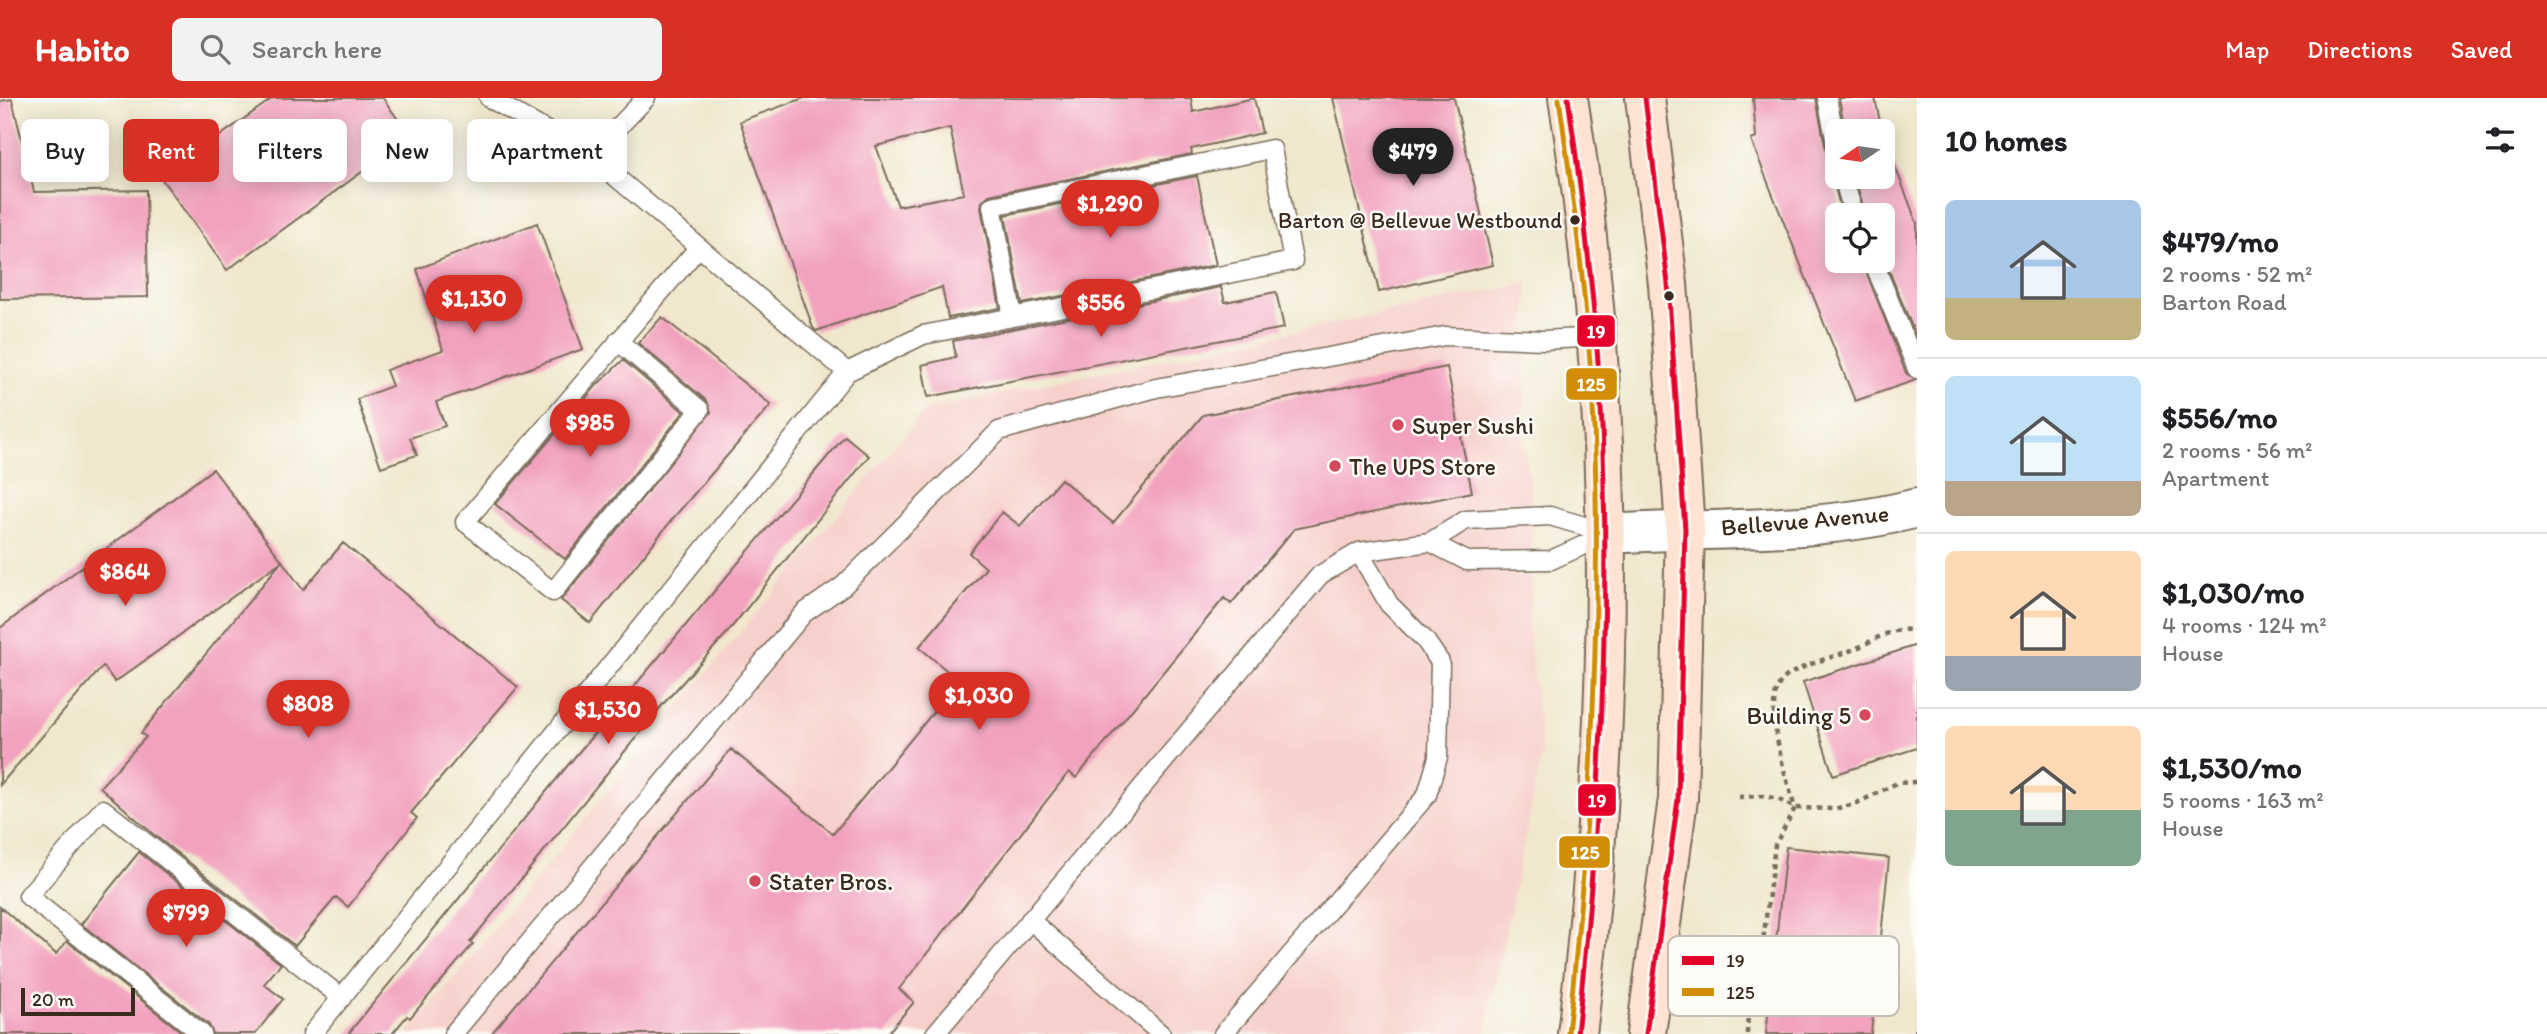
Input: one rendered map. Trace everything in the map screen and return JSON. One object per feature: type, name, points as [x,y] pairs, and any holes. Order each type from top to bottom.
[{"type":"main road","points":[[1568,98],[1599,337],[1608,534],[1603,778],[1594,894],[1577,1034]]},
{"type":"main road","points":[[1645,98],[1668,284],[1685,529],[1678,799],[1646,1034]]},
{"type":"street","name":"Bellevue Avenue","points":[[1608,534],[1827,523],[1889,515],[1917,508]]},
{"type":"lane","points":[[489,98],[526,119]]},
{"type":"lane","points":[[626,119],[646,98]]},
{"type":"lane","points":[[1827,98],[1831,119]]},
{"type":"lane","points":[[312,1034],[847,372],[923,335],[1013,317],[1293,261],[1272,149],[992,206],[1013,317]]},
{"type":"lane","points":[[622,182],[847,372]]},
{"type":"lane","points":[[618,341],[700,410],[553,592],[465,522],[618,341],[699,247]]},
{"type":"lane","points":[[1878,273],[1917,369]]},
{"type":"lane","points":[[453,1034],[804,613],[843,586],[999,431],[1156,388],[1445,336],[1544,340],[1599,337]]},
{"type":"lane","points":[[935,1034],[1320,575],[1359,552],[1430,541],[1466,520],[1550,516],[1608,534]]},
{"type":"lane","points":[[1430,541],[1467,561],[1551,560],[1608,534]]},
{"type":"lane","points":[[1223,1034],[1427,795],[1438,757],[1440,662],[1425,640],[1389,604],[1359,552]]},
{"type":"lane","points":[[202,1034],[28,896],[103,809],[342,998]]},
{"type":"lane","points":[[1030,920],[1161,1034]]},
{"type":"path","points":[[1763,936],[1775,845],[1795,808],[1778,752],[1774,698],[1780,683],[1791,673],[1897,629],[1917,631]]},
{"type":"path","points":[[1740,797],[1778,799],[1795,808],[1834,809],[1855,804],[1897,783],[1917,782]]},
{"type":"path","points":[[1747,1034],[1748,1016]]},
{"type":"path","points":[[1916,1034],[1917,1026]]},
{"type":"shaded area","points":[[1528,283],[1523,443],[1531,489],[1532,587],[1528,623],[1542,753],[1485,1034],[407,1034],[926,409]]},
{"type":"building","points":[[273,98],[383,98],[398,119],[361,119],[361,173],[227,270],[164,182],[219,182],[219,137],[233,127],[233,182],[347,182],[347,119],[244,119]]},
{"type":"building","points":[[804,98],[1191,98],[1193,112],[1254,98],[1262,133],[1191,149],[1192,154],[989,195],[982,202],[981,208],[1000,308],[948,318],[942,287],[816,331],[740,121]],"holes":[[[950,128],[964,194],[898,206],[876,146]]]},
{"type":"building","points":[[1333,98],[1454,98],[1493,265],[1379,292]]},
{"type":"building","points":[[1753,98],[1816,98],[1825,145],[1825,189],[1836,189],[1839,203],[1825,203],[1825,273],[1867,273],[1906,373],[1916,380],[1855,401],[1751,140],[1756,138]]},
{"type":"building","points":[[1839,98],[1875,98],[1879,119],[1843,119]]},
{"type":"building","points":[[12,99],[21,137],[21,182],[32,182],[34,192],[146,190],[148,297],[0,299],[0,101]]},
{"type":"building","points":[[1895,166],[1917,223],[1917,339],[1890,273],[1895,273],[1895,203],[1862,203],[1858,189],[1895,189]]},
{"type":"building","points":[[1197,176],[1216,265],[1022,304],[1005,215]]},
{"type":"building","points":[[537,223],[583,349],[436,402],[445,426],[410,438],[417,455],[381,467],[357,399],[392,386],[386,370],[443,350],[417,269]]},
{"type":"building","points":[[1221,287],[1225,302],[1276,292],[1284,328],[928,397],[922,365],[956,357],[953,341]]},
{"type":"building","points":[[662,317],[771,405],[675,516],[590,623],[561,600],[711,412],[707,401],[638,343]]},
{"type":"building","points":[[623,360],[684,412],[565,559],[495,504],[597,385]]},
{"type":"building","points":[[1447,367],[1472,492],[1294,529],[1231,604],[1224,598],[1076,778],[1069,772],[899,989],[914,1002],[887,1034],[491,1034],[731,749],[833,834],[959,681],[919,647],[986,568],[969,553],[1002,512],[1020,526],[1061,479],[1113,523],[1203,415]]},
{"type":"building","points":[[845,436],[869,456],[727,633],[664,703],[470,942],[473,944],[410,1018],[407,1016],[392,1034],[348,1034],[573,759]]},
{"type":"building","points":[[213,469],[282,561],[115,682],[103,666],[0,785],[0,628]]},
{"type":"building","points":[[343,543],[518,687],[411,813],[417,818],[348,907],[336,897],[295,946],[153,834],[100,787],[146,737],[141,733],[282,561],[303,590]]},
{"type":"building","name":"Building 5","points":[[1917,645],[1917,748],[1833,775],[1803,682]]},
{"type":"building","points":[[1786,847],[1889,858],[1881,936],[1776,936]]},
{"type":"building","points":[[139,852],[281,964],[264,984],[283,999],[255,1034],[213,1034],[209,1025],[81,924]]},
{"type":"building","points":[[0,907],[56,954],[67,941],[184,1034],[0,1034]]},
{"type":"building","points":[[1768,1016],[1873,1016],[1871,1034],[1766,1034]]},
{"type":"transit line","name":"19","points":[[1568,98],[1595,319],[1605,525],[1603,671],[1596,816],[1577,1034]]},
{"type":"transit line","name":"19","points":[[1645,98],[1668,284],[1685,529],[1678,799],[1646,1034]]},
{"type":"transit line","name":"125","points":[[1559,99],[1586,319],[1593,408],[1596,525],[1592,743],[1568,1033]]},
{"type":"place","name":"Barton @ Bellevue Westbound","points":[[1575,220]]},
{"type":"place","name":"Super Sushi","points":[[1398,425]]},
{"type":"place","name":"The UPS Store","points":[[1335,466]]},
{"type":"place","name":"Building 5","points":[[1865,715]]},
{"type":"place","name":"Stater Bros.","points":[[755,881]]}]
